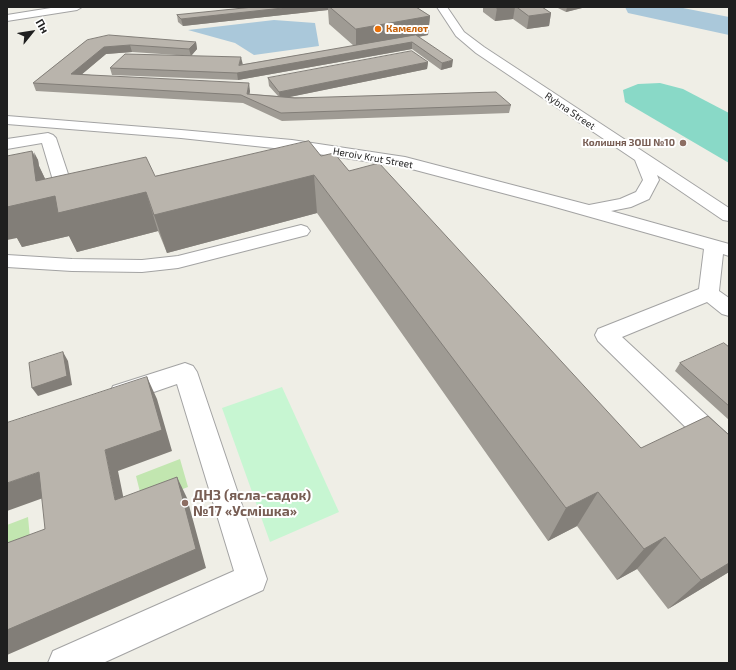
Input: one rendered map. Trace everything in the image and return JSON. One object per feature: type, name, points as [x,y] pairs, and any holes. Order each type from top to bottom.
[{"type":"street","points":[[7,18],[77,7]]},
{"type":"street","name":"Rybna Street","points":[[442,7],[454,27],[469,42],[729,216]]},
{"type":"street","name":"Heroiv Krut Street","points":[[7,120],[181,134],[292,145],[405,162],[589,210],[722,247]]},
{"type":"street","points":[[7,144],[48,138],[69,205],[83,202]]},
{"type":"street","points":[[353,154],[375,178]]},
{"type":"street","points":[[589,210],[625,202],[643,195],[651,180],[642,159]]},
{"type":"street","points":[[7,261],[72,265],[142,266],[178,262],[301,232]]},
{"type":"street","points":[[709,293],[722,247]]},
{"type":"street","points":[[709,293],[729,309]]},
{"type":"street","points":[[709,293],[606,335],[729,453]]},
{"type":"street","points":[[65,663],[252,579],[185,372],[96,401]]},
{"type":"green space","points":[[282,387],[339,512],[270,542],[222,408]]},
{"type":"green space","points":[[180,459],[188,487],[143,504],[136,476]]},
{"type":"green space","points":[[28,517],[31,549],[7,558],[7,525]]},
{"type":"shaded area","points":[[274,20],[315,23],[319,46],[254,55],[235,43],[188,30]]},
{"type":"shaded area","points":[[660,83],[683,89],[729,113],[729,163],[625,102],[623,90],[638,84]]},
{"type":"building","points":[[254,7],[292,7],[181,19],[177,15]]},
{"type":"building","points":[[330,7],[416,7],[430,16],[356,29]]},
{"type":"building","points":[[517,7],[542,7],[551,13],[529,16]]},
{"type":"building","points":[[109,35],[196,42],[189,49],[130,45],[104,47],[71,74],[249,83],[247,94],[295,98],[496,92],[511,105],[281,113],[241,95],[33,83],[87,40]]},
{"type":"building","points":[[416,35],[453,60],[442,63],[412,42],[237,73],[110,68],[125,54],[241,57],[239,65]]},
{"type":"building","points":[[412,51],[428,62],[279,92],[268,78]]},
{"type":"building","points":[[309,141],[321,156],[334,153],[349,171],[379,163],[641,448],[708,416],[729,435],[729,563],[701,580],[665,537],[644,549],[598,492],[566,508],[314,175],[154,215],[146,192],[58,213],[55,196],[7,207],[7,156],[32,151],[36,181],[146,157],[155,176]]},
{"type":"building","points":[[724,343],[729,347],[729,406],[680,363]]},
{"type":"building","points":[[63,352],[67,376],[32,388],[29,363]]},
{"type":"building","points":[[147,377],[162,430],[105,450],[115,500],[177,477],[196,549],[7,630],[7,543],[45,529],[39,472],[7,483],[7,423]]},
{"type":"waterway","points":[[638,7],[729,26]]},
{"type":"place","name":"Камєлот","points":[[378,29]]},
{"type":"place","name":"Колишня ЗОШ №10","points":[[683,143]]},
{"type":"place","name":"ДНЗ (ясла-садок) №17 «Усмішка»","points":[[185,503]]}]
